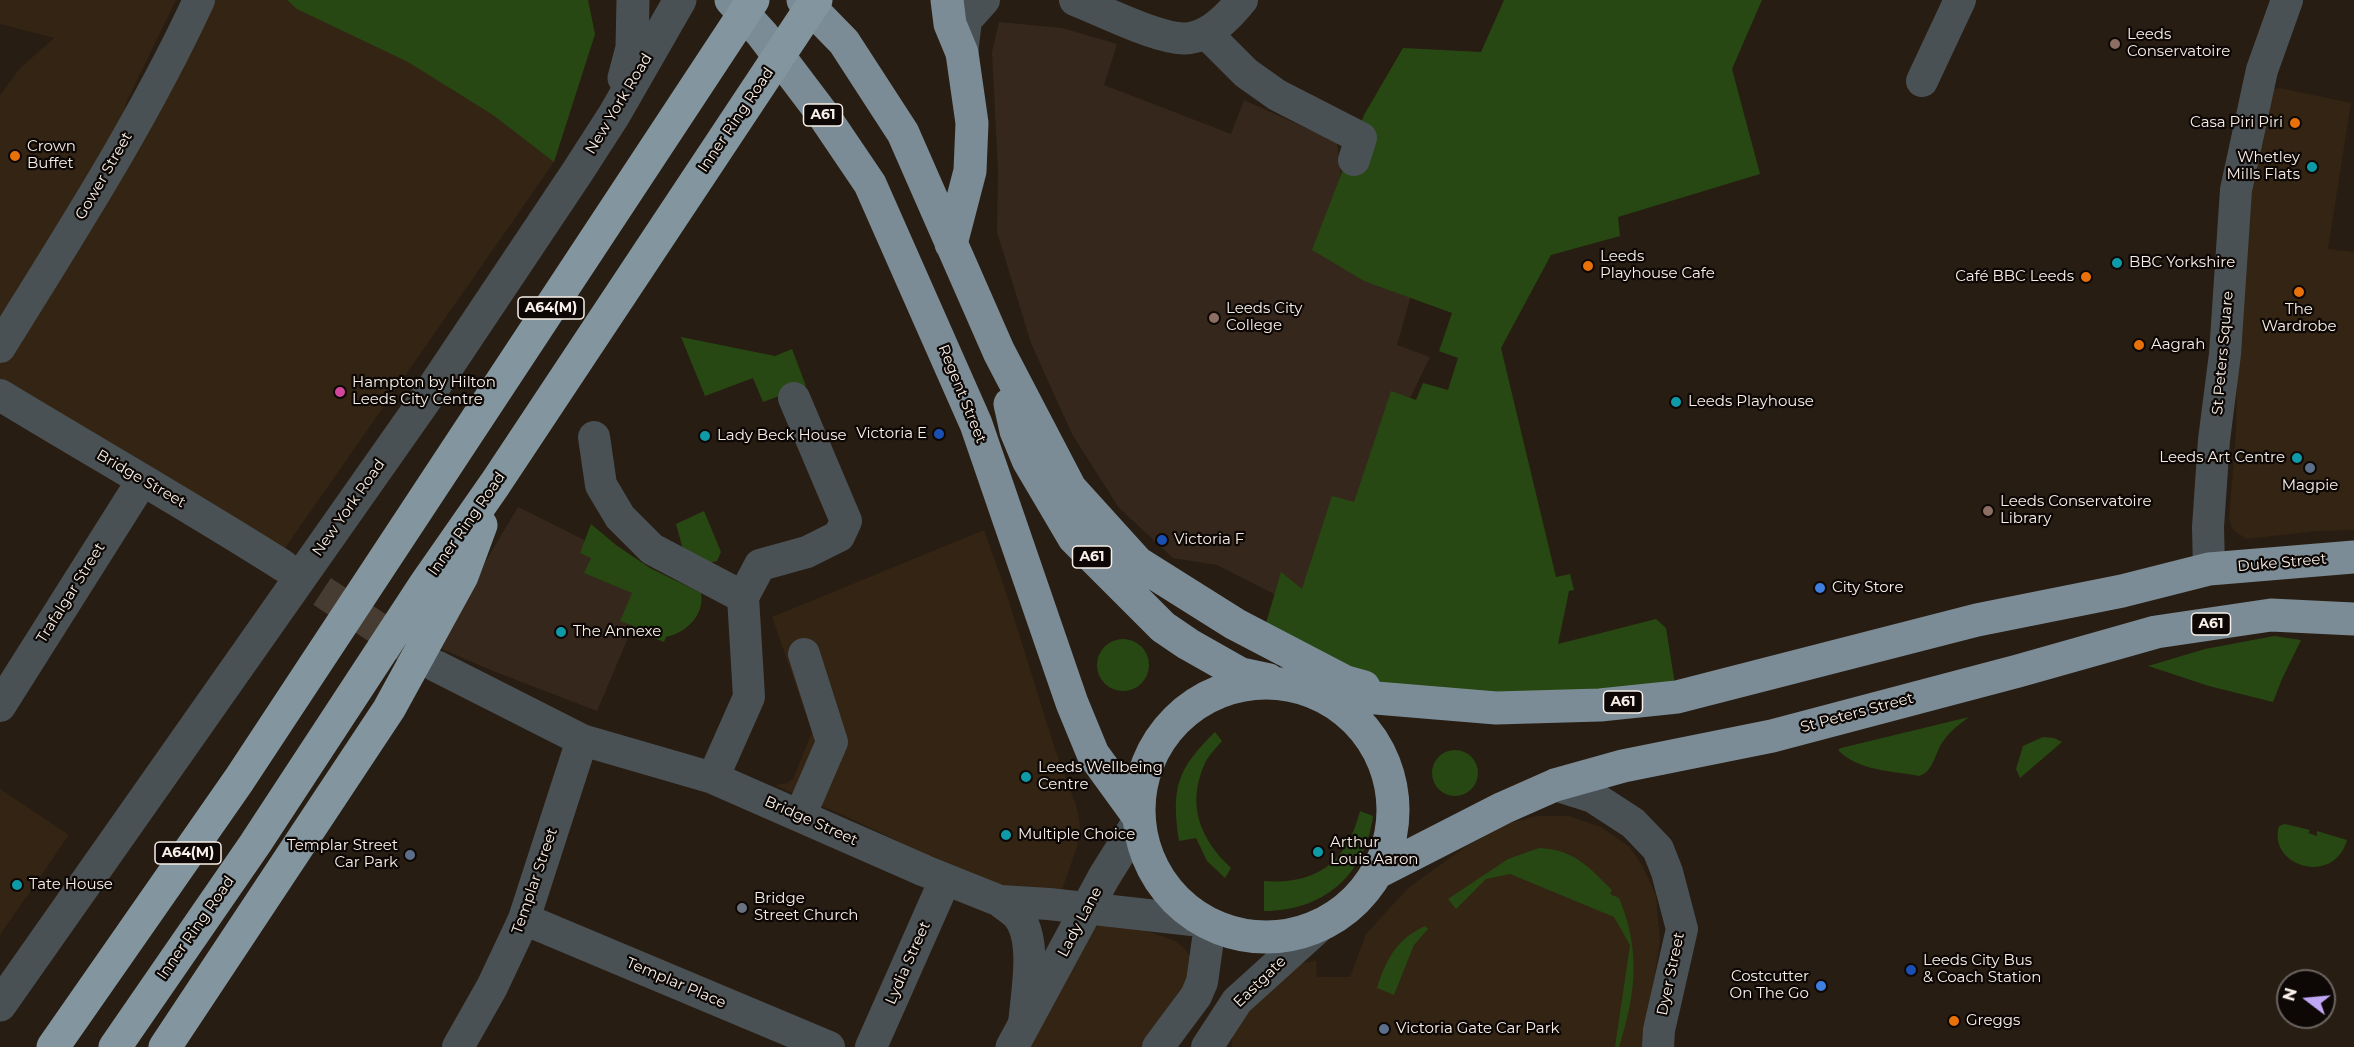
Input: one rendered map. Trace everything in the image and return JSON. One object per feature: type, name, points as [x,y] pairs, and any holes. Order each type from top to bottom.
[{"type":"highway","name":"Regent Street","points":[[731,0],[762,34],[824,116],[870,184],[976,424],[1072,703],[1089,744],[1138,819]]},
{"type":"highway","name":"A64(M)","points":[[53,1047],[239,780],[753,0]]},
{"type":"highway","name":"A61","points":[[803,0],[844,42],[903,133],[999,352],[1070,488],[1138,563],[1235,624],[1346,682],[1409,700]]},
{"type":"highway","name":"Inner Ring Road","points":[[115,1047],[255,843],[359,685],[436,594],[495,484],[816,0]]},
{"type":"highway","points":[[947,0],[950,24],[962,53],[972,123],[970,171],[951,244]]},
{"type":"highway","name":"A61","points":[[999,352],[1016,431],[1028,460],[1074,538],[1163,627],[1241,674],[1279,683]]},
{"type":"highway","name":"Duke Street","points":[[2210,569],[2354,557]]},
{"type":"highway","name":"A61","points":[[1316,693],[1409,700],[1450,706],[1496,708],[1600,705],[1677,697],[1977,620],[2122,591],[2210,569]]},
{"type":"highway","name":"A64(M)","points":[[165,1047],[389,709],[436,594]]},
{"type":"highway","name":"St Peters Street","points":[[1376,873],[1503,808],[1555,785],[1676,754],[1772,736],[2156,632],[2271,615],[2350,623]]},
{"type":"highway","name":"Eastgate","points":[[1279,683],[1316,693],[1345,710],[1369,735],[1385,766],[1393,800],[1390,838],[1376,873],[1356,900],[1340,914],[1321,925],[1284,936],[1247,936],[1206,923],[1173,898],[1152,867],[1142,843],[1138,819],[1145,768],[1160,739],[1181,714],[1208,696],[1242,685],[1279,683]]},
{"type":"street","name":"Gower Street","points":[[0,347],[83,213],[152,95],[171,61],[199,0]]},
{"type":"street","points":[[614,115],[632,48],[633,0]]},
{"type":"street","name":"New York Road","points":[[0,1005],[423,403],[614,115],[680,0]]},
{"type":"street","points":[[962,53],[966,20],[984,0]]},
{"type":"street","points":[[1075,0],[1170,38],[1189,39],[1206,33],[1231,14],[1242,0]]},
{"type":"street","points":[[1922,81],[1960,0]]},
{"type":"street","name":"St Peters Square","points":[[2210,569],[2208,527],[2214,440],[2225,354],[2236,190],[2262,70],[2287,0]]},
{"type":"street","points":[[1206,33],[1246,73],[1277,95],[1361,138],[1354,160]]},
{"type":"street","name":"Bridge Street","points":[[0,395],[142,481],[214,521],[282,565]]},
{"type":"street","points":[[713,778],[749,697],[743,597],[760,565],[807,552],[839,536],[846,521],[794,398]]},
{"type":"street","points":[[594,437],[601,485],[620,517],[652,549],[743,597]]},
{"type":"street","name":"Trafalgar Street","points":[[0,706],[142,481]]},
{"type":"street","points":[[800,816],[832,742],[804,654]]},
{"type":"street","name":"Bridge Street","points":[[436,666],[582,741],[713,778],[945,880],[1000,901],[1049,903],[1206,923]]},
{"type":"street","name":"Templar Street","points":[[458,1047],[492,987],[524,919],[582,741]]},
{"type":"street","name":"Dyer Street","points":[[1555,785],[1593,797],[1633,823],[1658,849],[1667,872],[1682,929],[1659,1030],[1658,1047]]},
{"type":"street","name":"Lady Lane","points":[[1018,1036],[1138,819]]},
{"type":"street","name":"Lydia Street","points":[[871,1047],[945,880]]},
{"type":"street","name":"Lady Lane","points":[[1000,901],[1018,916],[1027,935],[1030,951],[1018,1036]]},
{"type":"street","name":"Templar Place","points":[[524,919],[829,1047]]},
{"type":"street","points":[[1158,1047],[1196,996],[1202,982],[1206,923]]},
{"type":"street","name":"Eastgate","points":[[1207,1047],[1238,1001],[1321,925]]},
{"type":"shaded area","points":[[0,0],[176,0],[127,101],[123,115],[0,320],[0,95],[20,68],[54,38],[0,24]]},
{"type":"shaded area","points":[[199,0],[588,0],[595,34],[554,162],[283,551],[0,384],[0,364],[91,218]]},
{"type":"shaded area","name":"Leeds City College","points":[[999,22],[1062,28],[1117,44],[1104,85],[1231,134],[1244,100],[1337,142],[1341,173],[1320,248],[1412,292],[1397,345],[1430,357],[1307,611],[1217,565],[1173,558],[1119,508],[1072,434],[1031,343],[997,232],[998,171],[992,52]]},
{"type":"shaded area","points":[[2280,88],[2351,103],[2328,249],[2354,252],[2354,530],[2317,531],[2246,539],[2233,530],[2229,519],[2236,432],[2238,328],[2246,206],[2269,90]]},
{"type":"shaded area","points":[[518,507],[596,546],[585,573],[645,598],[597,711],[435,646]]},
{"type":"shaded area","points":[[984,530],[1055,749],[1077,808],[1080,825],[1077,847],[1062,890],[1034,892],[979,881],[856,821],[775,785],[787,783],[793,779],[812,732],[772,617]]},
{"type":"shaded area","name":"Tate House","points":[[0,789],[69,835],[0,935]]},
{"type":"shaded area","points":[[1536,816],[1569,816],[1601,827],[1630,847],[1643,867],[1656,895],[1660,941],[1644,1047],[1232,1047],[1232,1030],[1250,1003],[1296,965],[1316,960],[1317,977],[1350,977],[1366,934],[1408,888],[1468,845],[1509,823]]},
{"type":"shaded area","points":[[1099,925],[1132,926],[1176,941],[1191,958],[1192,978],[1143,1047],[1029,1047],[1093,929]]},
{"type":"green space","points":[[287,0],[588,0],[595,34],[554,162],[493,115],[408,62],[297,9]]},
{"type":"green space","points":[[1504,0],[1762,0],[1732,69],[1760,174],[1618,217],[1620,236],[1551,255],[1501,348],[1556,577],[1570,574],[1574,590],[1569,591],[1558,644],[1656,619],[1666,628],[1677,697],[1409,700],[1262,637],[1281,572],[1302,589],[1332,496],[1354,502],[1391,391],[1416,400],[1423,383],[1448,390],[1458,358],[1439,351],[1452,313],[1364,281],[1312,250],[1364,115],[1403,48],[1481,52]]},
{"type":"green space","points":[[681,337],[775,356],[792,349],[806,386],[763,402],[753,378],[705,396]]},
{"type":"green space","points":[[704,511],[721,552],[717,561],[708,563],[684,553],[676,524]]},
{"type":"green space","points":[[591,524],[616,545],[650,568],[701,593],[700,609],[687,627],[666,637],[664,642],[620,621],[632,593],[584,573],[591,558],[580,553]]},
{"type":"green space","points":[[2274,636],[2301,640],[2273,702],[2209,686],[2148,666],[2205,649]]},
{"type":"green space","points":[[1118,639],[1128,639],[1142,646],[1149,665],[1142,684],[1128,691],[1118,691],[1108,687],[1101,680],[1097,670],[1097,660],[1101,650],[1108,643]]},
{"type":"green space","points":[[1969,717],[1947,736],[1931,766],[1919,776],[1866,766],[1846,757],[1838,750],[1841,748]]},
{"type":"green space","points":[[1215,732],[1222,741],[1205,763],[1199,778],[1197,807],[1204,833],[1220,857],[1231,868],[1225,878],[1207,861],[1196,838],[1179,841],[1177,823],[1176,807],[1180,780],[1192,757]]},
{"type":"green space","points":[[2043,737],[2054,738],[2062,742],[2020,778],[2016,769],[2023,746]]},
{"type":"green space","points":[[1455,750],[1471,757],[1478,773],[1471,789],[1455,796],[1439,789],[1432,773],[1439,757]]},
{"type":"green space","points":[[1360,811],[1373,816],[1368,837],[1361,856],[1338,886],[1305,904],[1264,911],[1264,881],[1300,879],[1327,867],[1347,844]]},
{"type":"green space","points":[[2285,824],[2310,830],[2308,833],[2317,836],[2317,831],[2347,840],[2340,855],[2329,863],[2317,867],[2304,866],[2283,852],[2278,840],[2279,826]]},
{"type":"green space","points":[[1539,848],[1562,852],[1580,861],[1612,890],[1610,894],[1619,898],[1631,936],[1634,972],[1629,1008],[1619,1047],[1615,1047],[1630,945],[1614,917],[1510,874],[1486,879],[1456,909],[1448,899],[1508,859]]},
{"type":"green space","points":[[1425,926],[1428,929],[1414,945],[1394,995],[1377,988],[1384,968],[1394,951],[1407,937]]},
{"type":"tunnel","points":[[282,565],[414,652]]},
{"type":"place","name":"Leeds Conservatoire","points":[[2115,44]]},
{"type":"place","name":"Casa Piri Piri","points":[[2295,123]]},
{"type":"place","name":"Crown Buffet","points":[[15,156]]},
{"type":"place","name":"Whetley Mills Flats","points":[[2312,167]]},
{"type":"place","name":"BBC Yorkshire","points":[[2117,263]]},
{"type":"place","name":"Leeds Playhouse Cafe","points":[[1588,266]]},
{"type":"place","name":"Café BBC Leeds","points":[[2086,277]]},
{"type":"place","name":"The Wardrobe","points":[[2299,292]]},
{"type":"place","name":"Leeds City College","points":[[1214,318]]},
{"type":"place","name":"Aagrah","points":[[2139,345]]},
{"type":"place","name":"Hampton by Hilton Leeds City Centre","points":[[340,392]]},
{"type":"place","name":"Leeds Playhouse","points":[[1676,402]]},
{"type":"place","name":"Victoria E","points":[[939,434]]},
{"type":"place","name":"Lady Beck House","points":[[705,436]]},
{"type":"place","name":"Leeds Art Centre","points":[[2297,458]]},
{"type":"place","name":"Magpie","points":[[2310,468]]},
{"type":"place","name":"Leeds Conservatoire Library","points":[[1988,511]]},
{"type":"place","name":"Victoria F","points":[[1162,540]]},
{"type":"place","name":"City Store","points":[[1820,588]]},
{"type":"place","name":"The Annexe","points":[[561,632]]},
{"type":"place","name":"Leeds Wellbeing Centre","points":[[1026,777]]},
{"type":"place","name":"Multiple Choice","points":[[1006,835]]},
{"type":"place","name":"Arthur Louis Aaron","points":[[1318,852]]},
{"type":"place","name":"Templar Street Car Park","points":[[410,855]]},
{"type":"place","name":"Tate House","points":[[17,885]]},
{"type":"place","name":"Bridge Street Church","points":[[742,908]]},
{"type":"place","name":"Leeds City Bus & Coach Station","points":[[1911,970]]},
{"type":"place","name":"Costcutter On The Go","points":[[1821,986]]},
{"type":"place","name":"Greggs","points":[[1954,1021]]},
{"type":"place","name":"Victoria Gate Car Park","points":[[1384,1029]]}]
